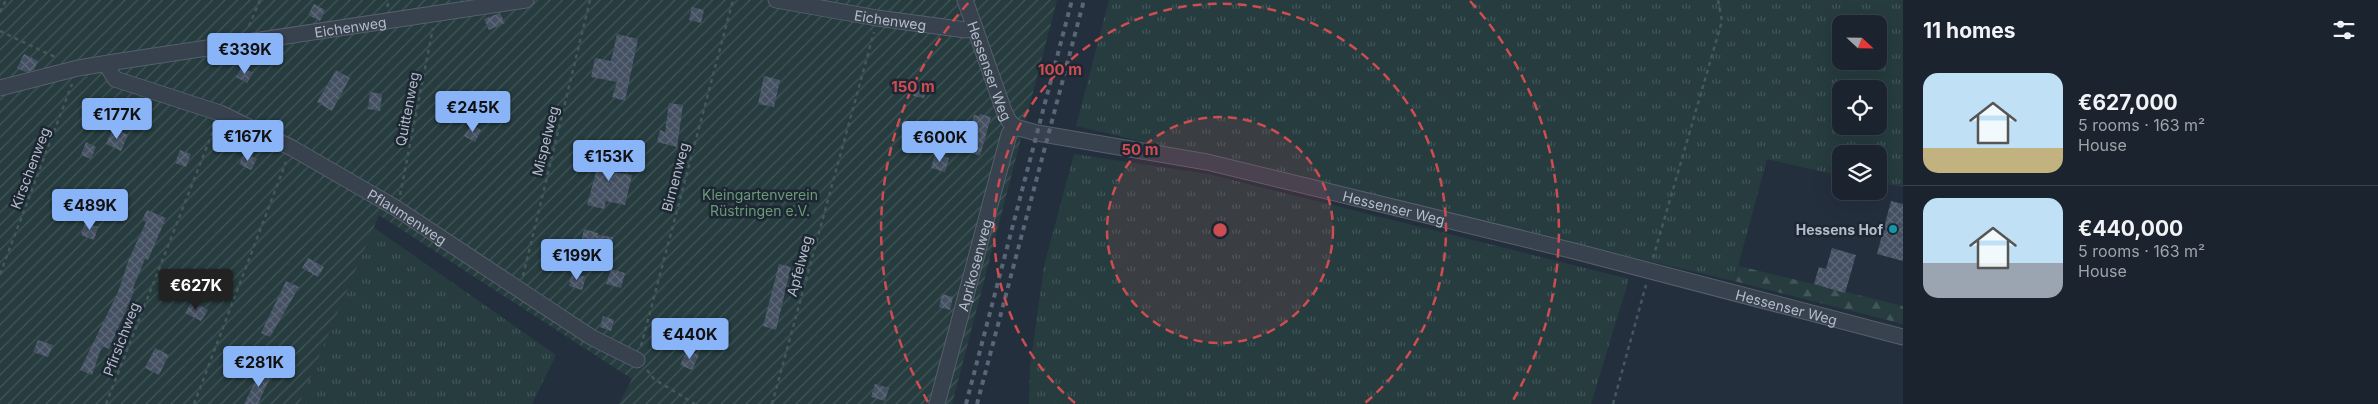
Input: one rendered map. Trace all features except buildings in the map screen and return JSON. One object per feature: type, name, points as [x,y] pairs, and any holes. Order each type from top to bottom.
[{"type":"street","name":"Eichenweg","points":[[0,88],[78,68],[526,0]]},
{"type":"street","name":"Eichenweg","points":[[776,0],[877,18],[966,30],[975,28]]},
{"type":"street","name":"Hessenser Weg","points":[[965,0],[1004,111],[1009,121],[1015,127],[1048,136],[1207,162],[1650,271],[1903,336]]},
{"type":"street","name":"Pflaumenweg","points":[[106,64],[114,78],[220,113],[292,148],[396,208],[591,336],[637,360]]},
{"type":"street","name":"Aprikosenweg","points":[[937,404],[1009,134],[1015,127]]},
{"type":"path","points":[[0,12],[6,0]]},
{"type":"path","points":[[244,42],[246,32],[260,0]]},
{"type":"path","name":"Mispelweg","points":[[516,285],[523,275],[590,0]]},
{"type":"path","name":"Birnenweg","points":[[637,360],[733,0]]},
{"type":"path","points":[[1613,404],[1722,21],[1718,0]]},
{"type":"path","name":"Quittenweg","points":[[396,208],[399,202],[436,13]]},
{"type":"path","name":"Apfelweg","points":[[772,404],[877,18]]},
{"type":"path","points":[[0,31],[78,68]]},
{"type":"path","name":"Kirschenweg","points":[[0,274],[78,68]]},
{"type":"path","name":"Pfirsichweg","points":[[106,404],[220,113]]},
{"type":"path","points":[[194,404],[292,148]]},
{"type":"path","points":[[637,360],[654,379],[695,404]]},
{"type":"green space","name":"Kleingartenverein Rüstringen e.V.","points":[[0,0],[1057,0],[952,404],[619,404],[632,379],[379,215],[299,404],[0,404]]},
{"type":"green space","points":[[1109,0],[1903,0],[1903,187],[1887,184],[1887,145],[1832,145],[1832,174],[1767,159],[1734,281],[1076,126]]},
{"type":"green space","points":[[1074,154],[1208,174],[1629,279],[1591,404],[1029,404],[1030,367],[1044,266]]},
{"type":"green space","points":[[373,227],[556,355],[532,404],[299,404]]},
{"type":"green space","points":[[1739,266],[1903,306],[1903,324],[1734,281]]},
{"type":"railway","points":[[966,404],[1072,0]]},
{"type":"railway","points":[[977,404],[1084,0]]},
{"type":"place","name":"Hessens Hof","points":[[1893,229]]}]
